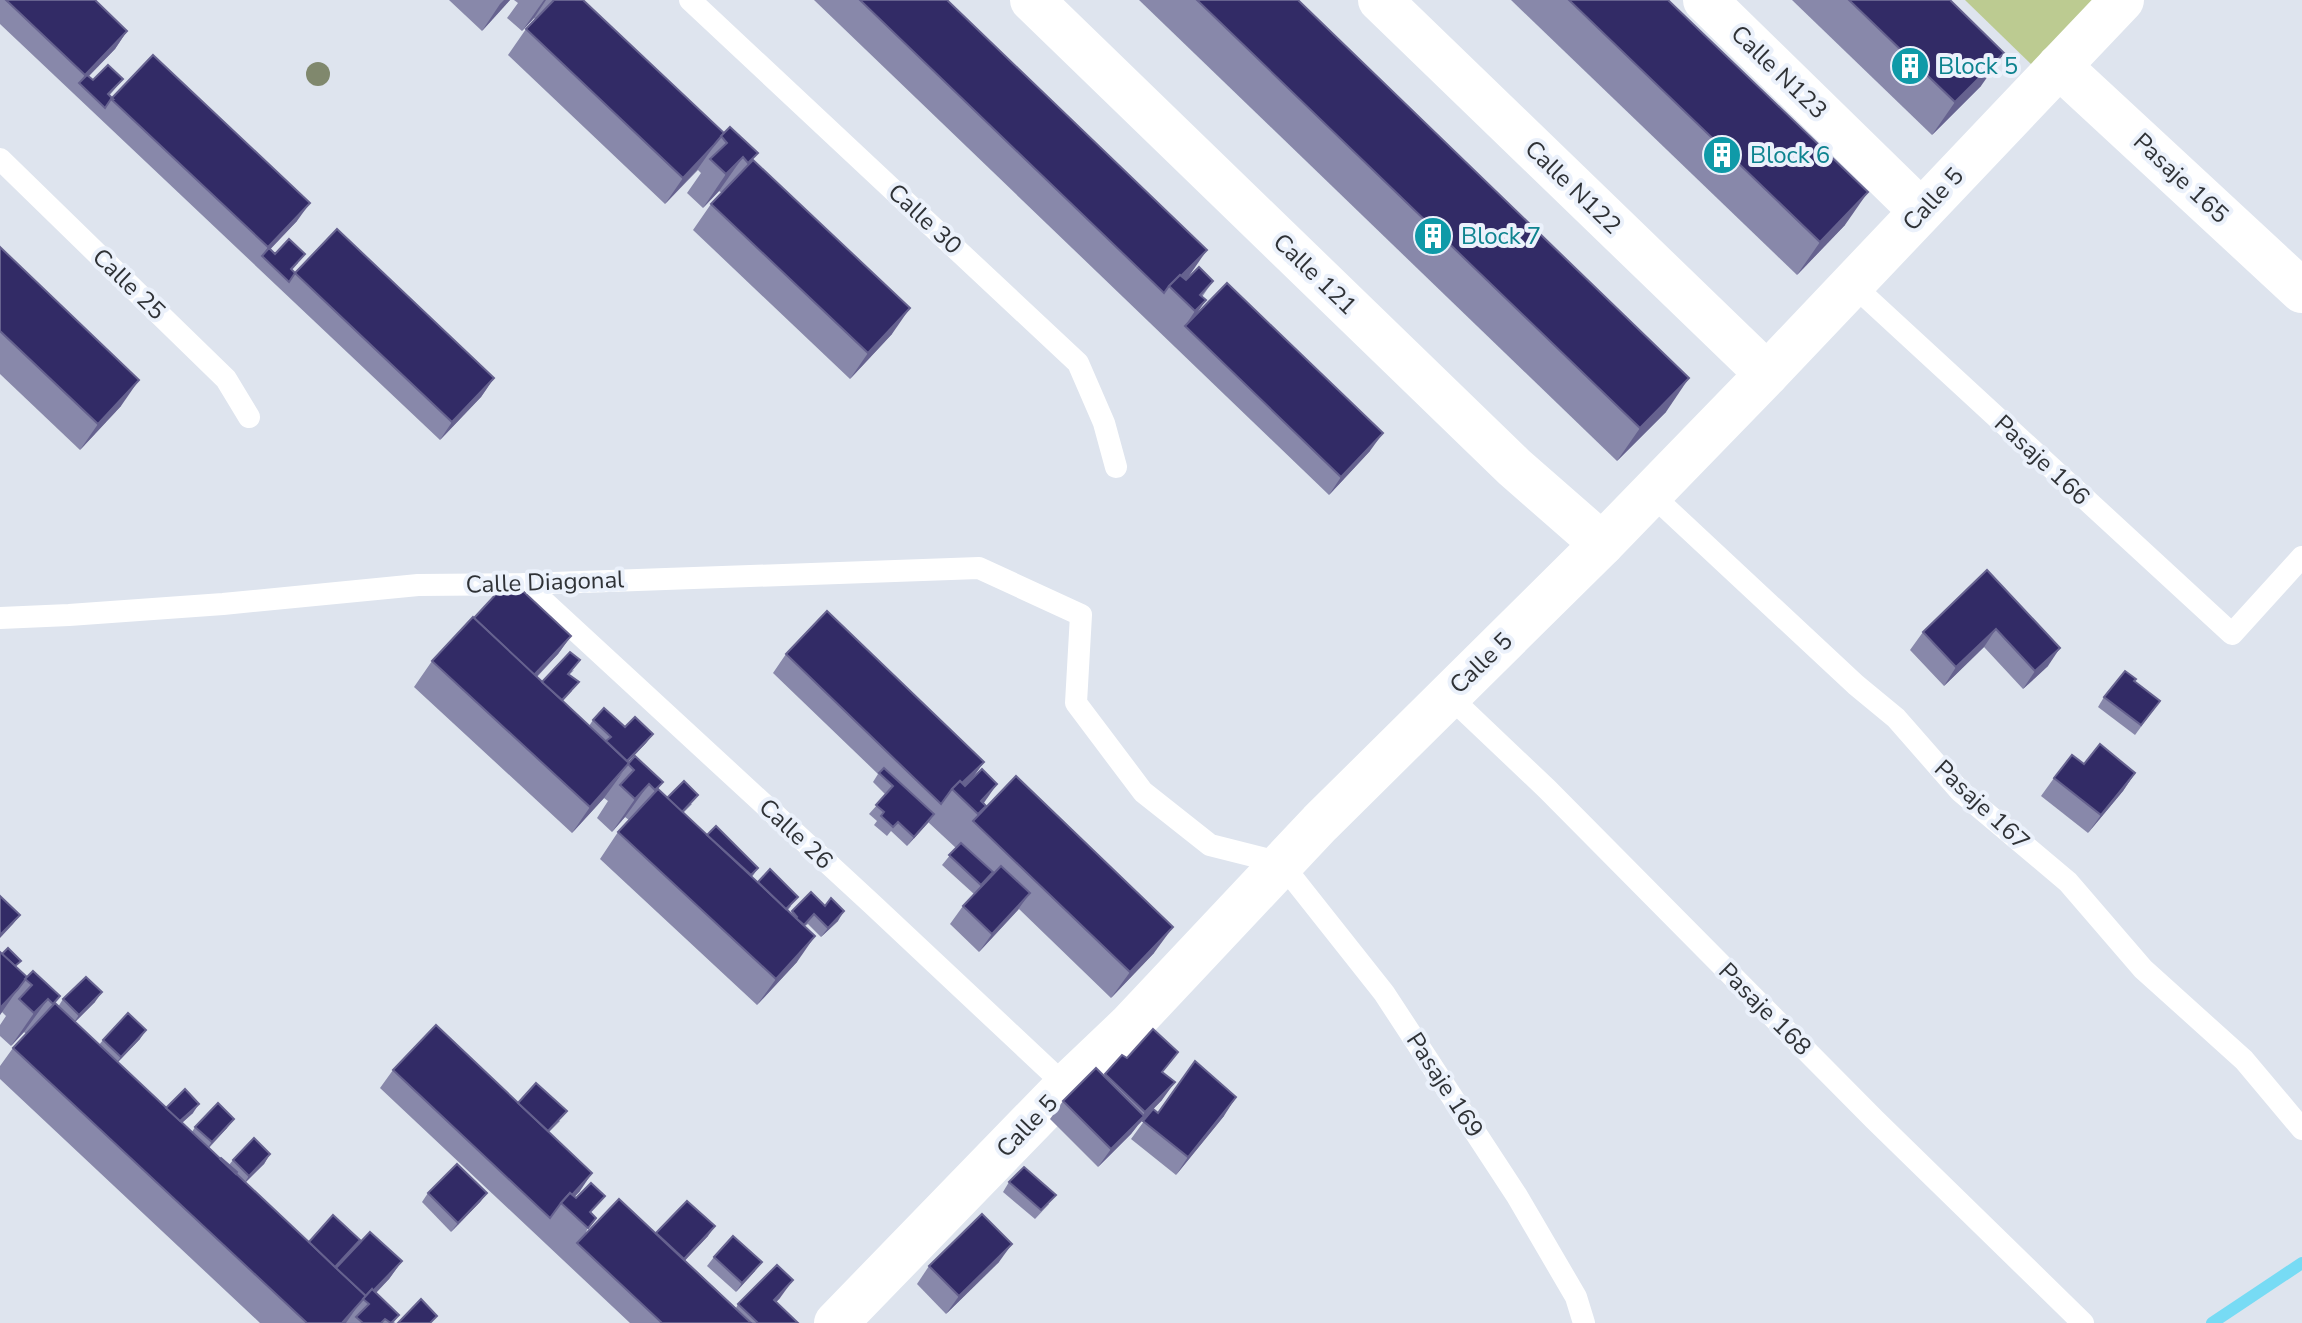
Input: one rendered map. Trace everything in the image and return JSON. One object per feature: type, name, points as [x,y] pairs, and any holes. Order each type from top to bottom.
[{"type":"street","name":"Calle 121","points":[[1032,0],[1505,458],[1602,544]]},
{"type":"street","name":"Calle N122","points":[[1380,0],[1767,374]]},
{"type":"street","name":"Calle N123","points":[[1705,0],[1921,211]]},
{"type":"street","name":"Calle 5","points":[[836,1323],[1066,1086],[1129,1026],[1281,863],[1602,544],[2122,0]]},
{"type":"street","name":"Pasaje 165","points":[[2059,66],[2302,291]]},
{"type":"lane","name":"Calle 30","points":[[690,0],[1078,363],[1104,423],[1116,467]]},
{"type":"lane","name":"Calle 25","points":[[0,159],[226,379],[249,417]]},
{"type":"lane","name":"Pasaje 166","points":[[1852,284],[2232,634],[2302,557]]},
{"type":"lane","name":"Pasaje 167","points":[[1650,493],[1896,718],[1960,791],[2068,882],[2143,969],[2244,1060],[2302,1129]]},
{"type":"lane","name":"Calle Diagonal","points":[[0,618],[207,606],[418,585],[979,568],[1081,615],[1076,703],[1143,792],[1210,845],[1281,863]]},
{"type":"lane","name":"Calle 26","points":[[525,584],[1066,1086]]},
{"type":"lane","name":"Pasaje 168","points":[[1448,695],[1547,789],[1875,1120],[2083,1323]]},
{"type":"lane","name":"Pasaje 169","points":[[1281,863],[1384,993],[1517,1196],[1576,1297],[1584,1323]]},
{"type":"green space","points":[[1965,0],[2103,0],[2036,69]]},
{"type":"building","points":[[6,0],[95,0],[127,31],[85,75]]},
{"type":"building","points":[[554,0],[583,0],[724,133],[683,178],[526,29]]},
{"type":"building","points":[[860,0],[947,0],[1207,250],[1164,293]]},
{"type":"building","points":[[1197,0],[1298,0],[1689,378],[1640,428]]},
{"type":"building","points":[[1569,0],[1668,0],[1868,192],[1820,242]]},
{"type":"building","points":[[1849,0],[1950,0],[2004,53],[1955,102]]},
{"type":"building","points":[[153,55],[310,203],[268,247],[111,99]]},
{"type":"building","points":[[108,65],[123,79],[108,94],[113,99],[105,108],[79,83],[87,75],[93,80]]},
{"type":"building","points":[[730,127],[758,153],[748,163],[743,157],[726,174],[710,159],[727,143],[721,136]]},
{"type":"building","points":[[753,160],[910,308],[868,353],[711,204]]},
{"type":"building","points":[[337,229],[494,378],[452,422],[295,273]]},
{"type":"building","points":[[289,239],[305,254],[291,269],[295,273],[289,282],[262,256],[269,248],[275,254]]},
{"type":"building","points":[[0,247],[139,380],[98,424],[0,331]]},
{"type":"building","points":[[1199,267],[1213,281],[1200,295],[1206,300],[1195,311],[1169,286],[1180,275],[1186,280]]},
{"type":"building","points":[[1227,283],[1383,433],[1341,477],[1185,326]]},
{"type":"building","points":[[1987,570],[2060,648],[2035,671],[1996,629],[1956,667],[1923,632]]},
{"type":"building","points":[[510,579],[571,636],[534,675],[474,618]]},
{"type":"building","points":[[827,611],[984,762],[962,783],[960,781],[941,804],[786,654]]},
{"type":"building","points":[[473,617],[629,763],[590,807],[432,661]]},
{"type":"building","points":[[570,652],[580,660],[568,674],[579,682],[562,700],[542,682]]},
{"type":"building","points":[[2125,671],[2160,701],[2141,725],[2104,697]]},
{"type":"building","points":[[604,708],[625,727],[635,717],[653,734],[627,761],[606,741],[611,737],[593,720]]},
{"type":"building","points":[[2100,744],[2135,773],[2101,815],[2054,778],[2072,755],[2084,764]]},
{"type":"building","points":[[635,756],[663,782],[655,790],[649,784],[635,799],[620,785],[634,770],[628,764]]},
{"type":"building","points":[[884,768],[934,814],[914,837],[898,822],[893,827],[881,816],[884,812],[876,805],[893,786],[879,773]]},
{"type":"building","points":[[982,769],[997,784],[981,801],[986,806],[978,814],[952,789],[960,781],[965,786]]},
{"type":"building","points":[[1016,776],[1173,927],[1130,972],[973,821]]},
{"type":"building","points":[[684,781],[698,795],[682,812],[667,798]]},
{"type":"building","points":[[658,789],[815,936],[776,979],[618,832]]},
{"type":"building","points":[[716,826],[758,868],[751,875],[707,835]]},
{"type":"building","points":[[961,843],[993,872],[981,885],[949,855]]},
{"type":"building","points":[[1001,866],[1030,893],[992,934],[963,906]]},
{"type":"building","points":[[770,869],[798,897],[786,909],[758,882]]},
{"type":"building","points":[[811,892],[825,906],[831,898],[844,911],[828,928],[814,914],[804,925],[792,911]]},
{"type":"building","points":[[0,896],[20,915],[0,935]]},
{"type":"building","points":[[8,948],[21,961],[15,966],[2,954]]},
{"type":"building","points":[[0,952],[27,977],[0,1008]]},
{"type":"building","points":[[33,971],[60,996],[53,1004],[48,999],[34,1013],[19,999],[32,985],[25,979]]},
{"type":"building","points":[[86,977],[102,992],[79,1015],[63,999]]},
{"type":"building","points":[[55,1003],[366,1296],[342,1323],[307,1323],[13,1048]]},
{"type":"building","points":[[128,1013],[146,1030],[121,1057],[103,1040]]},
{"type":"building","points":[[436,1025],[592,1173],[572,1195],[570,1193],[550,1218],[393,1070]]},
{"type":"building","points":[[1153,1029],[1178,1052],[1162,1072],[1175,1082],[1145,1112],[1105,1074],[1122,1055],[1127,1058]]},
{"type":"building","points":[[1195,1061],[1236,1097],[1188,1157],[1143,1121],[1153,1109],[1158,1113]]},
{"type":"building","points":[[1096,1068],[1144,1116],[1111,1149],[1063,1101]]},
{"type":"building","points":[[536,1083],[567,1111],[548,1131],[518,1103]]},
{"type":"building","points":[[185,1089],[199,1104],[180,1121],[166,1108]]},
{"type":"building","points":[[218,1103],[234,1119],[212,1142],[195,1127]]},
{"type":"building","points":[[254,1138],[270,1154],[249,1176],[233,1160]]},
{"type":"building","points":[[457,1164],[487,1193],[458,1223],[428,1193]]},
{"type":"building","points":[[1024,1167],[1056,1195],[1041,1210],[1009,1182]]},
{"type":"building","points":[[591,1183],[605,1196],[590,1212],[596,1218],[588,1228],[561,1203],[570,1193],[576,1198]]},
{"type":"building","points":[[619,1199],[751,1323],[662,1323],[577,1243]]},
{"type":"building","points":[[687,1201],[715,1226],[684,1259],[656,1233]]},
{"type":"building","points":[[982,1214],[1012,1244],[959,1296],[929,1266]]},
{"type":"building","points":[[333,1215],[360,1240],[335,1267],[309,1242]]},
{"type":"building","points":[[370,1232],[402,1261],[366,1296],[336,1268]]},
{"type":"building","points":[[733,1236],[762,1262],[742,1283],[714,1257]]},
{"type":"building","points":[[777,1265],[793,1280],[774,1300],[798,1323],[758,1323],[738,1304]]},
{"type":"building","points":[[372,1289],[399,1315],[391,1323],[385,1319],[381,1323],[363,1323],[356,1317],[369,1304],[363,1299]]},
{"type":"building","points":[[421,1299],[437,1316],[430,1323],[398,1323]]},
{"type":"waterway","points":[[2212,1323],[2302,1263]]},
{"type":"place","name":"Block 5","points":[[1910,66]]},
{"type":"place","name":"Block 6","points":[[1722,155]]},
{"type":"place","name":"Block 7","points":[[1433,236]]}]
